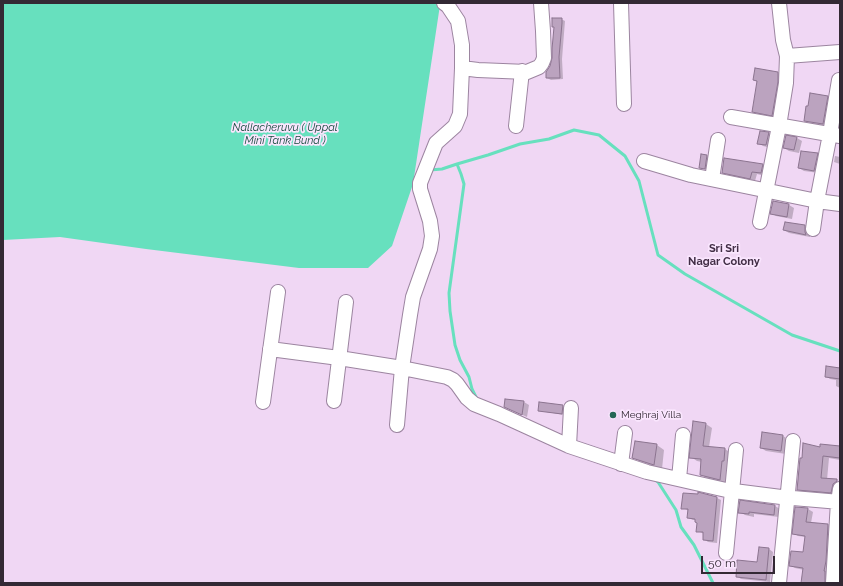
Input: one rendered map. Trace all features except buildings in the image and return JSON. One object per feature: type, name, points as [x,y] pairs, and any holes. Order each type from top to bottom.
[{"type":"street","points":[[397,425],[402,368],[413,297],[430,249],[432,236],[430,222],[420,189],[420,183],[433,147],[436,142],[455,126],[460,114],[462,45],[458,21],[448,6],[444,3]]},
{"type":"street","points":[[462,68],[526,72],[538,67],[544,58],[544,31],[541,3]]},
{"type":"street","points":[[621,3],[624,104]]},
{"type":"street","points":[[760,222],[786,83],[787,56],[783,40],[779,3]]},
{"type":"street","points":[[787,56],[840,52]]},
{"type":"street","points":[[516,126],[522,71]]},
{"type":"street","points":[[813,229],[818,200],[835,135],[839,80]]},
{"type":"street","points":[[731,117],[835,135]]},
{"type":"street","points":[[712,179],[718,140]]},
{"type":"street","points":[[644,161],[691,175],[840,204]]},
{"type":"street","points":[[263,402],[278,292]]},
{"type":"street","points":[[334,401],[346,302]]},
{"type":"street","points":[[270,349],[339,358],[447,377],[453,380],[467,398],[474,404],[569,446],[647,472],[732,491],[788,497],[839,498],[833,583]]},
{"type":"street","points":[[569,446],[571,408]]},
{"type":"street","points":[[621,464],[625,434]]},
{"type":"street","points":[[679,479],[683,435]]},
{"type":"street","points":[[780,583],[794,441]]},
{"type":"street","points":[[726,553],[736,450]]},
{"type":"water","name":"Nallacheruvu ( Uppal Mini Tank Bund )","points":[[3,3],[438,3],[440,5],[413,184],[392,246],[368,268],[299,268],[60,237],[3,240]]},
{"type":"waterway","points":[[457,164],[520,144],[549,139],[574,130],[599,135],[625,156],[639,181],[658,255],[685,274],[792,335],[840,351]]},
{"type":"waterway","points":[[430,170],[442,169],[457,164],[464,184],[449,293],[450,311],[455,345],[477,399]]},
{"type":"waterway","points":[[654,479],[658,482],[676,510],[681,527],[694,545],[713,583]]},
{"type":"place","name":"Meghraj Villa","points":[[613,415]]},
{"type":"district","name":"Sri Sri Nagar Colony","points":[[724,255]]}]
